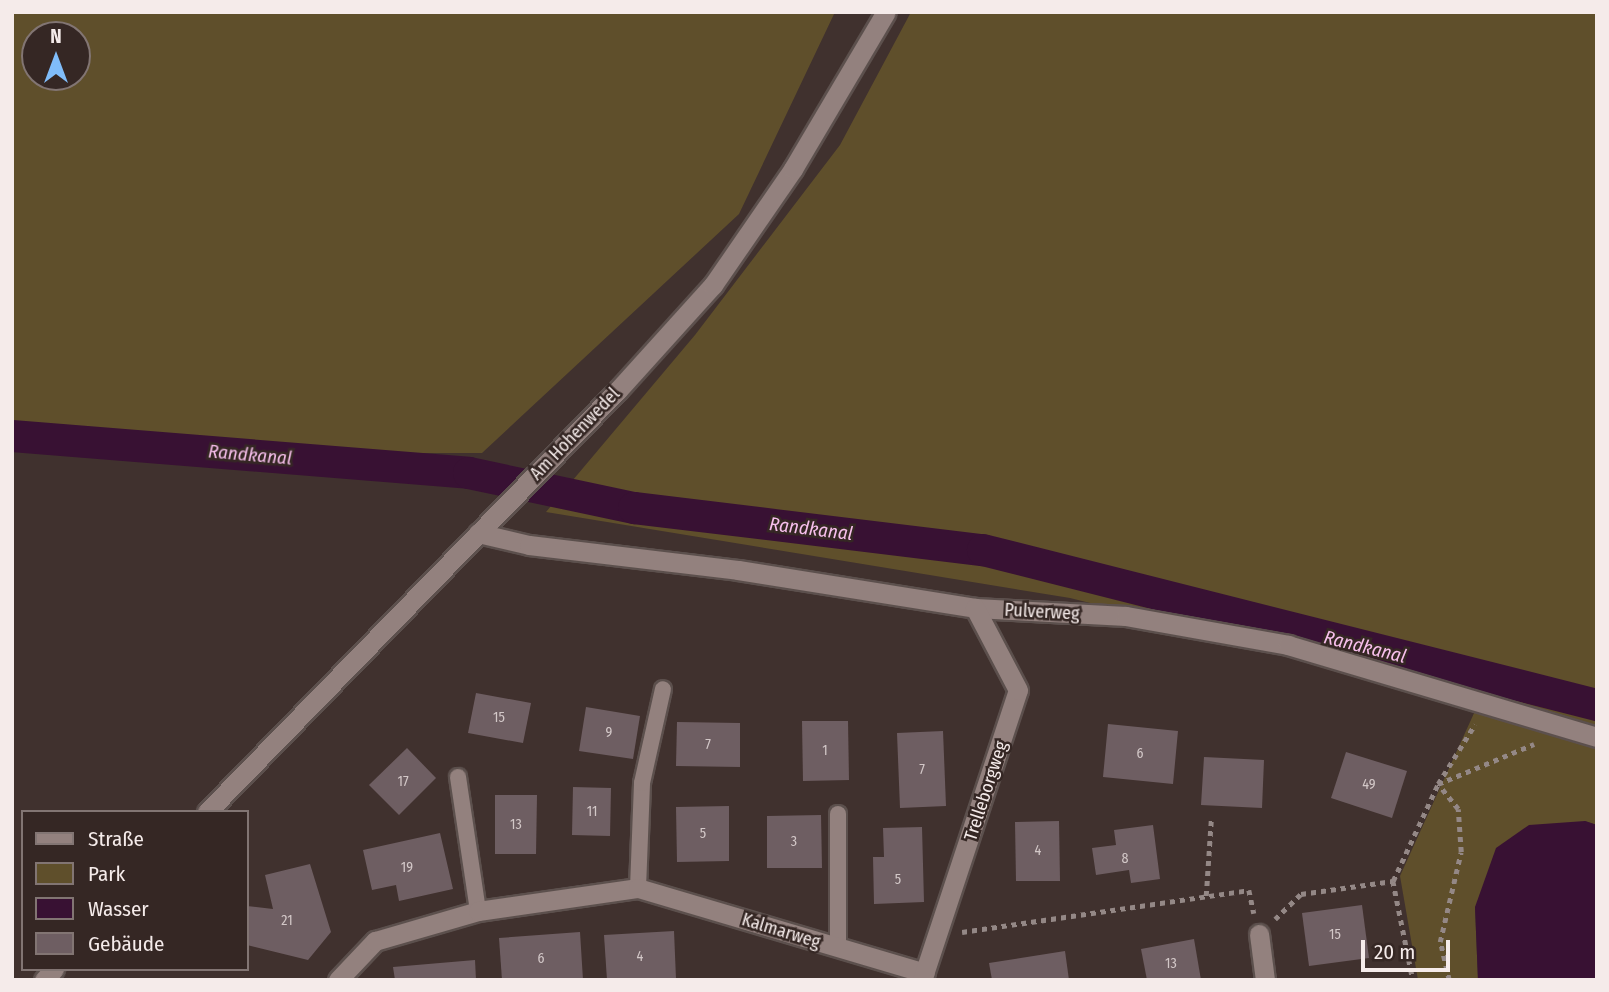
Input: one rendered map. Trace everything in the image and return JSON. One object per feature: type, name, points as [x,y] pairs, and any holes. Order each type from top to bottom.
[{"type":"street","name":"Am Hohenwedel","points":[[209,810],[519,492],[713,285],[793,169],[886,12]]},
{"type":"street","name":"Pulverweg","points":[[478,533],[529,545],[738,570],[975,608],[1126,616],[1288,645],[1597,737]]},
{"type":"street","name":"Trelleborgweg","points":[[923,977],[940,935],[1018,690],[975,608]]},
{"type":"street","name":"Kalmarweg","points":[[338,980],[375,941],[478,911],[638,888],[838,947],[923,977]]},
{"type":"street","points":[[1259,934],[1265,980]]},
{"type":"lane","points":[[638,888],[642,783],[663,689]]},
{"type":"lane","points":[[458,777],[478,911]]},
{"type":"lane","points":[[838,814],[838,947]]},
{"type":"path","points":[[1413,980],[1393,881],[1438,784],[1489,703]]},
{"type":"path","points":[[1438,784],[1573,729]]},
{"type":"path","points":[[1438,784],[1458,809],[1461,852],[1440,942],[1449,980]]},
{"type":"path","points":[[1206,896],[1210,820]]},
{"type":"path","points":[[1259,934],[1301,894],[1393,881]]},
{"type":"path","points":[[940,935],[1249,890],[1259,934]]},
{"type":"green space","points":[[12,12],[835,12],[739,214],[482,453],[197,453],[12,431]]},
{"type":"green space","points":[[911,12],[1597,12],[1597,825],[1585,821],[1475,907],[1478,980],[1418,980],[1400,876],[1480,700],[1070,598],[546,512],[695,335],[840,145]]},
{"type":"water","points":[[1585,821],[1597,825],[1597,980],[1478,980],[1475,907],[1496,848],[1529,825]]},
{"type":"building","points":[[476,693],[531,703],[523,743],[468,733]]},
{"type":"building","points":[[586,707],[640,716],[633,759],[579,751]]},
{"type":"building","points":[[802,721],[848,721],[849,780],[803,781]]},
{"type":"building","points":[[677,722],[740,723],[740,767],[676,766]]},
{"type":"building","points":[[1108,724],[1178,731],[1173,784],[1103,777]]},
{"type":"building","points":[[943,731],[946,806],[900,808],[897,733]]},
{"type":"building","points":[[407,748],[436,778],[399,815],[369,785]]},
{"type":"building","points":[[1346,752],[1407,771],[1392,818],[1331,798]]},
{"type":"building","points":[[1204,757],[1264,760],[1262,808],[1201,805]]},
{"type":"building","points":[[573,787],[611,788],[610,836],[572,835]]},
{"type":"building","points":[[495,795],[537,795],[536,854],[495,854]]},
{"type":"building","points":[[729,806],[729,861],[677,862],[676,807]]},
{"type":"building","points":[[821,815],[822,868],[767,868],[767,816]]},
{"type":"building","points":[[1059,821],[1060,881],[1016,881],[1015,822]]},
{"type":"building","points":[[1153,825],[1160,879],[1131,883],[1129,870],[1096,875],[1092,848],[1116,845],[1114,830]]},
{"type":"building","points":[[922,827],[924,902],[874,904],[873,857],[884,857],[883,828]]},
{"type":"building","points":[[440,833],[453,889],[399,901],[396,885],[372,890],[363,850]]},
{"type":"building","points":[[310,864],[331,932],[308,960],[248,945],[248,906],[273,909],[265,875]]},
{"type":"building","points":[[1362,905],[1369,958],[1309,966],[1302,913]]},
{"type":"building","points":[[674,931],[676,979],[607,980],[604,935]]},
{"type":"building","points":[[580,932],[583,980],[502,980],[499,938]]},
{"type":"building","points":[[1194,939],[1201,980],[1147,980],[1141,949]]},
{"type":"building","points":[[1065,951],[1069,980],[992,980],[989,963]]},
{"type":"building","points":[[475,960],[476,980],[395,980],[393,967]]},
{"type":"waterway","name":"Randkanal","points":[[12,436],[469,473],[634,508],[983,550],[1597,705]]}]
